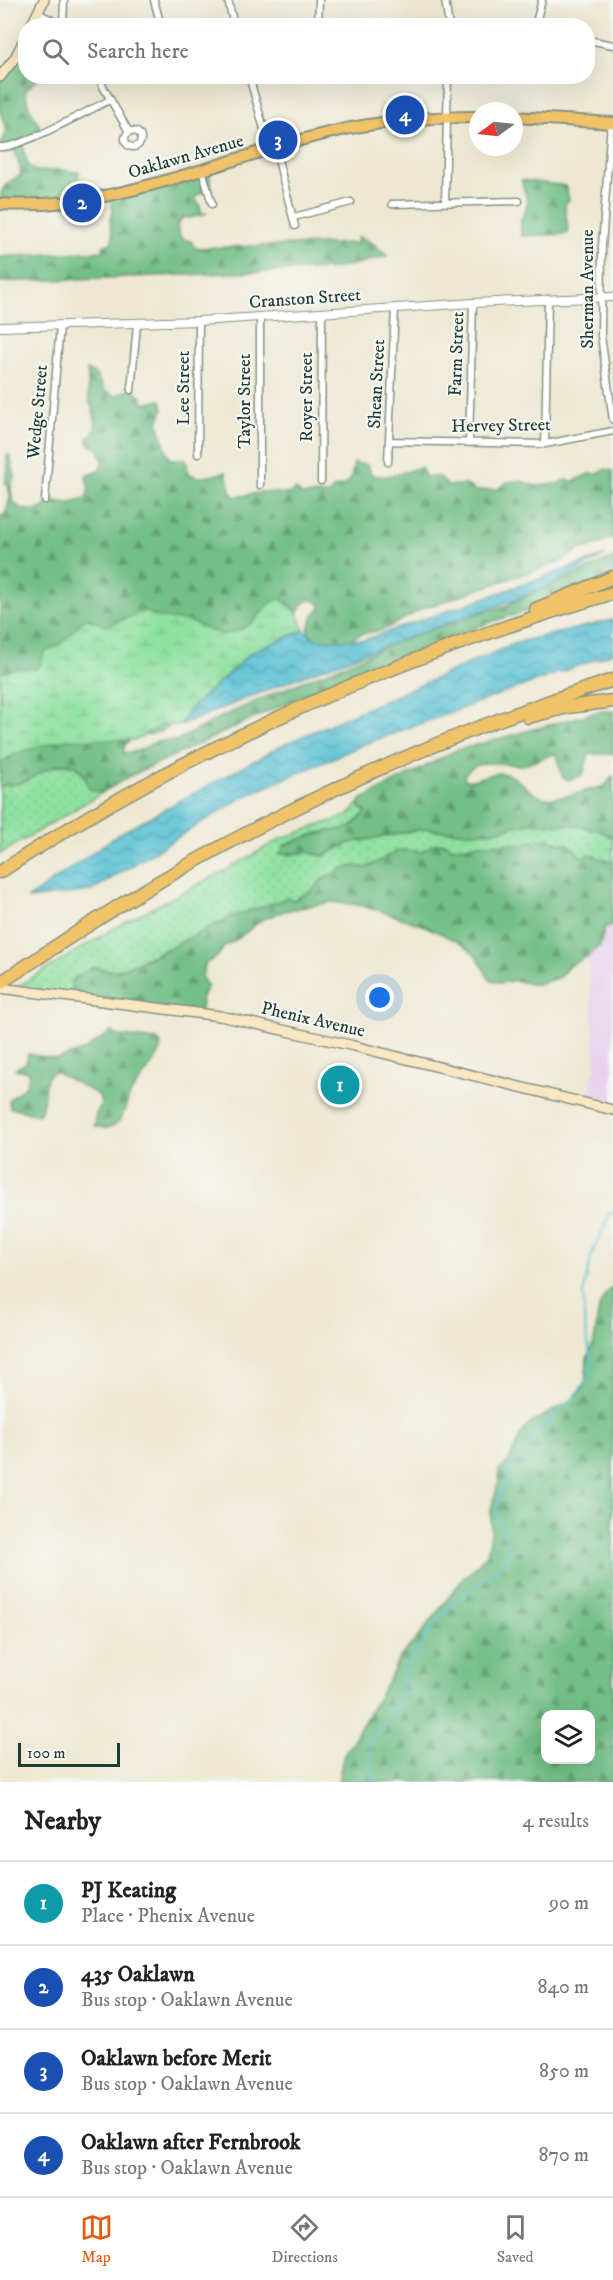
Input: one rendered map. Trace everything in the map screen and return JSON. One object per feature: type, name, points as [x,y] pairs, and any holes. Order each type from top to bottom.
[{"type":"highway","points":[[0,872],[93,814],[200,755],[350,684],[451,644],[497,622],[613,577]]},
{"type":"highway","points":[[451,644],[613,593]]},
{"type":"highway","points":[[0,986],[118,906],[231,841],[348,783],[446,740],[613,680]]},
{"type":"highway","points":[[446,740],[554,710],[613,701]]},
{"type":"main road","points":[[35,18],[44,0]]},
{"type":"main road","points":[[0,77],[18,52]]},
{"type":"main road","name":"Oaklawn Avenue","points":[[0,204],[45,204],[108,196],[328,133],[363,126],[469,117]]},
{"type":"main road","points":[[523,118],[612,123]]},
{"type":"main road","name":"Oaklawn Avenue","points":[[0,212],[35,208],[45,204]]},
{"type":"main road","name":"Phenix Avenue","points":[[0,986],[242,1021],[350,1045],[613,1110]]},
{"type":"street","points":[[63,0],[63,18]]},
{"type":"street","points":[[154,0],[159,18]]},
{"type":"street","points":[[228,0],[232,18]]},
{"type":"street","points":[[318,18],[319,0]]},
{"type":"street","points":[[445,0],[448,18]]},
{"type":"street","points":[[537,18],[542,0]]},
{"type":"street","points":[[38,13],[48,18]]},
{"type":"street","points":[[595,41],[613,45]]},
{"type":"street","points":[[101,84],[129,132]]},
{"type":"street","points":[[252,84],[295,226]]},
{"type":"street","points":[[445,202],[448,84]]},
{"type":"street","points":[[0,147],[6,148],[23,141],[110,100]]},
{"type":"street","name":"Sherman Avenue","points":[[612,123],[602,246],[601,297],[602,351],[613,420]]},
{"type":"street","points":[[202,170],[212,204]]},
{"type":"street","points":[[392,204],[519,201]]},
{"type":"street","points":[[294,217],[351,202]]},
{"type":"street","name":"Cranston Street","points":[[0,327],[199,321],[473,303],[613,297]]},
{"type":"street","points":[[545,444],[548,299]]},
{"type":"street","name":"Farm Street","points":[[470,443],[473,303]]},
{"type":"street","name":"Shean Street","points":[[388,462],[395,308]]},
{"type":"street","name":"Royer Street","points":[[321,481],[322,314]]},
{"type":"street","name":"Taylor Street","points":[[260,318],[260,485]]},
{"type":"street","name":"Lee Street","points":[[198,454],[199,321]]},
{"type":"street","points":[[131,390],[137,324]]},
{"type":"street","name":"Wedge Street","points":[[45,500],[60,326]]},
{"type":"street","name":"Hervey Street","points":[[389,441],[545,444],[613,431]]},
{"type":"shaded area","points":[[613,926],[613,1110],[586,1102],[596,1065],[588,956],[601,945],[605,927]]},
{"type":"green space","points":[[18,52],[18,84],[32,84],[25,91],[40,133],[22,142],[27,164],[30,168],[39,171],[80,172],[78,176],[81,199],[0,201],[6,185],[20,176],[20,167],[12,146],[1,146],[6,131],[0,110],[0,76]]},
{"type":"green space","points":[[208,169],[212,189],[195,198],[202,214],[207,213],[190,218],[183,217],[177,225],[181,237],[191,241],[195,248],[357,243],[358,237],[374,244],[387,256],[335,269],[0,282],[0,257],[104,251],[103,246],[111,243],[113,237],[110,222],[113,211],[109,196]]},
{"type":"green space","points":[[521,180],[566,186],[569,200],[565,203],[567,234],[521,236],[521,220],[528,203]]},
{"type":"green space","points":[[87,370],[95,374],[105,391],[115,396],[132,388],[142,398],[144,404],[161,400],[163,410],[158,423],[171,459],[186,459],[188,472],[197,477],[226,472],[231,493],[236,497],[262,492],[288,494],[296,490],[302,495],[329,494],[334,488],[344,486],[350,481],[354,463],[367,465],[372,475],[378,476],[390,476],[421,467],[426,477],[440,477],[447,486],[461,484],[475,491],[498,489],[507,482],[520,481],[536,486],[558,484],[565,480],[574,481],[589,474],[598,474],[605,469],[613,471],[613,539],[609,537],[603,543],[579,550],[559,562],[424,608],[383,630],[361,634],[329,651],[311,637],[308,630],[314,613],[320,609],[321,605],[314,600],[306,601],[297,613],[287,602],[272,601],[190,712],[160,732],[131,739],[125,745],[123,753],[138,751],[157,741],[176,741],[219,718],[366,656],[415,631],[505,606],[613,558],[613,577],[537,608],[491,622],[308,693],[128,777],[102,793],[89,789],[82,771],[68,763],[50,768],[18,784],[0,786],[0,517],[6,513],[10,497],[8,484],[5,483],[8,470],[7,455],[10,455],[15,477],[11,489],[13,498],[20,508],[36,510],[45,507],[49,500],[71,503],[86,498],[89,489],[86,476],[99,471],[103,462],[99,449],[89,444],[88,438],[93,433],[96,423],[88,394]]},
{"type":"green space","points":[[281,599],[297,612],[304,630],[252,652],[188,711],[181,725],[161,725],[136,740],[67,739],[17,753],[0,763],[0,673],[17,668],[36,669],[42,662],[43,653],[62,643],[85,618],[106,626],[145,611],[158,617],[194,623],[212,632],[224,634],[247,626],[267,606]]},
{"type":"green space","points":[[601,711],[613,711],[613,754],[589,754],[583,775],[568,780],[562,777],[557,755],[553,754],[522,765],[483,763],[476,765],[464,775],[465,780],[474,780],[497,773],[507,774],[534,793],[546,798],[567,796],[605,786],[613,776],[613,837],[601,831],[573,825],[528,823],[490,832],[423,829],[349,843],[324,856],[307,852],[280,854],[285,845],[318,833],[350,828],[366,812],[360,808],[359,803],[362,799],[457,750]]},
{"type":"green space","points":[[67,764],[79,770],[90,789],[102,793],[0,854],[0,786],[18,784],[47,768]]},
{"type":"green space","points":[[359,803],[360,808],[366,812],[350,828],[318,833],[285,845],[288,855],[307,852],[324,856],[349,843],[423,829],[490,832],[528,823],[539,823],[573,825],[601,831],[613,838],[613,863],[605,859],[581,857],[565,844],[550,840],[452,848],[445,843],[432,845],[422,852],[400,850],[366,868],[354,866],[334,874],[322,880],[313,890],[294,900],[287,898],[259,908],[117,971],[95,971],[74,978],[71,996],[15,988],[123,923],[226,870],[280,839],[349,815]]},
{"type":"green space","points":[[546,839],[570,845],[581,857],[590,854],[613,863],[613,926],[605,927],[600,945],[588,956],[570,965],[559,977],[539,984],[515,980],[500,983],[489,979],[478,958],[463,945],[446,936],[425,926],[383,912],[358,905],[332,902],[284,911],[263,919],[225,946],[217,957],[206,963],[202,975],[208,986],[202,996],[201,1013],[71,996],[72,981],[91,968],[117,971],[155,955],[231,917],[288,898],[294,900],[313,890],[322,880],[344,868],[354,866],[366,868],[400,850],[422,852],[432,845],[443,843],[453,848],[480,844],[515,844]]},
{"type":"green space","points":[[112,1031],[114,1035],[157,1040],[161,1044],[157,1056],[134,1089],[116,1124],[108,1128],[94,1126],[96,1114],[101,1105],[99,1095],[56,1072],[50,1073],[47,1078],[39,1114],[10,1108],[9,1100],[27,1084],[29,1072],[15,1069],[26,1063],[28,1054],[57,1059],[83,1051]]},
{"type":"green space","points":[[613,1287],[613,1782],[338,1782],[343,1757],[391,1676],[399,1658],[420,1635],[461,1581],[487,1555],[491,1534],[491,1510],[499,1480],[499,1470],[509,1460],[521,1435],[529,1425],[575,1397],[584,1385],[588,1356],[603,1298]]},
{"type":"water","points":[[606,555],[541,590],[302,676],[181,725],[188,711],[252,652],[304,630],[317,640],[364,640]]},
{"type":"water","points":[[613,620],[613,653],[365,744],[243,797],[91,891],[27,899],[119,834],[285,744],[518,642]]},
{"type":"waterway","points":[[373,1782],[371,1740],[399,1703],[402,1673],[453,1603],[503,1566],[509,1551],[496,1514],[500,1496],[511,1469],[555,1413],[573,1399],[586,1380],[592,1365],[585,1326],[583,1295],[591,1256],[609,1215],[613,1212]]},
{"type":"place","name":"Oaklawn after Fernbrook","points":[[405,115]]},
{"type":"place","name":"Oaklawn before Merit","points":[[278,140]]},
{"type":"place","name":"435 Oaklawn","points":[[82,203]]},
{"type":"place","name":"PJ Keating","points":[[340,1085]]}]
